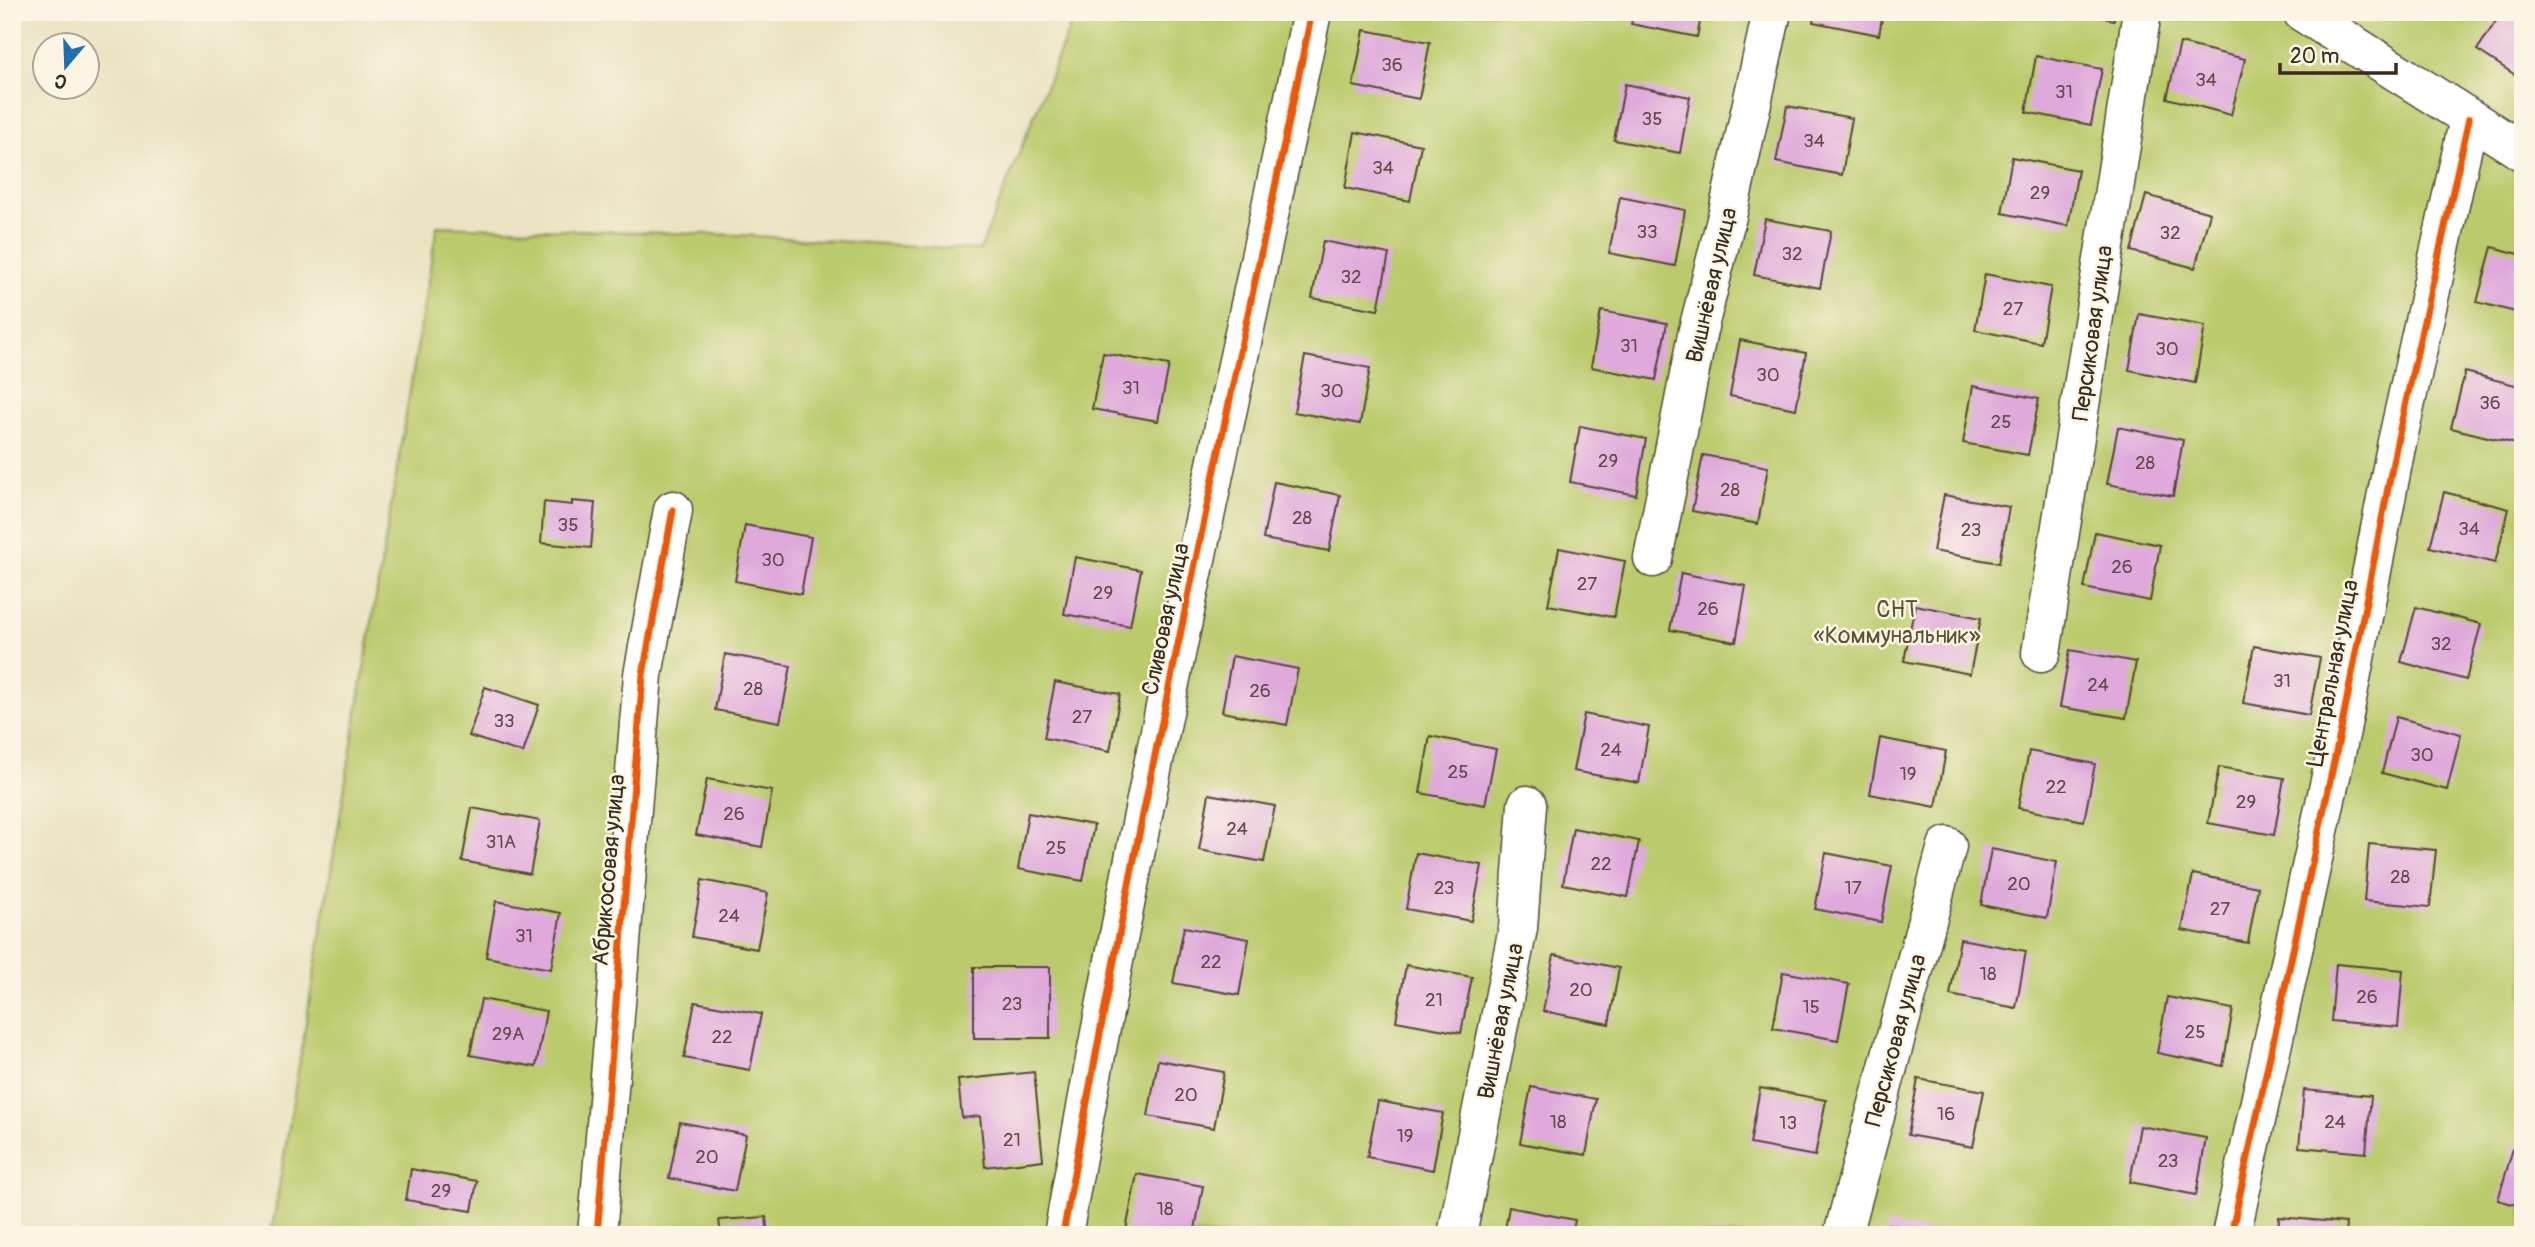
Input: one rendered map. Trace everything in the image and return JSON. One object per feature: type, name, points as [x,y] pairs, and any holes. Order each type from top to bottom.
[{"type":"street","name":"Сливовая улица","points":[[1063,1235],[1090,1083],[1153,768],[1312,12]]},
{"type":"street","name":"Вишнёвая улица","points":[[1653,558],[1698,330],[1728,212],[1772,12]]},
{"type":"street","name":"Персиковая улица","points":[[2041,653],[2142,12]]},
{"type":"street","points":[[2302,12],[2523,152]]},
{"type":"street","name":"Центральная улица","points":[[2231,1235],[2341,730],[2396,447],[2469,119]]},
{"type":"street","name":"Абрикосовая улица","points":[[597,1235],[643,675],[673,510]]},
{"type":"street","name":"Вишнёвая улица","points":[[1457,1235],[1518,928],[1527,805]]},
{"type":"street","name":"Персиковая улица","points":[[1843,1235],[1947,846]]},
{"type":"green space","name":"СНТ «Коммунальник»","points":[[1076,12],[2523,12],[2523,1235],[271,1235],[437,226],[739,235],[980,250]]},
{"type":"building","points":[[1634,12],[1702,12],[1697,37],[1631,24]]},
{"type":"building","points":[[1815,12],[1883,12],[1879,35],[1813,22]]},
{"type":"building","points":[[2079,12],[2115,12],[2114,20]]},
{"type":"building","points":[[2502,12],[2523,12],[2523,80],[2477,50]]},
{"type":"building","points":[[1364,30],[1430,42],[1419,99],[1353,86]]},
{"type":"building","points":[[2180,43],[2245,59],[2231,115],[2167,98]]},
{"type":"building","points":[[2036,56],[2102,69],[2091,125],[2026,112]]},
{"type":"building","points":[[1625,84],[1690,97],[1680,153],[1614,140]]},
{"type":"building","points":[[1787,106],[1852,118],[1842,175],[1776,162]]},
{"type":"building","points":[[1355,132],[1421,145],[1410,201],[1345,188]]},
{"type":"building","points":[[2012,157],[2078,170],[2068,226],[2002,213]]},
{"type":"building","points":[[2146,195],[2210,213],[2195,268],[2131,251]]},
{"type":"building","points":[[1620,197],[1685,210],[1675,266],[1609,253]]},
{"type":"building","points":[[1765,219],[1831,231],[1820,288],[1754,275]]},
{"type":"building","points":[[1323,241],[1389,254],[1378,310],[1312,298]]},
{"type":"building","points":[[2492,247],[2523,255],[2523,314],[2477,302]]},
{"type":"building","points":[[1985,274],[2051,287],[2041,343],[1975,330]]},
{"type":"building","points":[[1601,311],[1667,323],[1656,380],[1591,367]]},
{"type":"building","points":[[2139,314],[2205,326],[2195,383],[2129,370]]},
{"type":"building","points":[[1740,340],[1806,353],[1796,409],[1730,396]]},
{"type":"building","points":[[1103,353],[1169,365],[1158,421],[1092,409]]},
{"type":"building","points":[[1305,356],[1370,368],[1360,424],[1294,412]]},
{"type":"building","points":[[2465,372],[2523,387],[2523,418],[2516,444],[2451,428]]},
{"type":"building","points":[[1973,386],[2039,399],[2028,455],[1963,443]]},
{"type":"building","points":[[1580,426],[1646,439],[1636,495],[1570,482]]},
{"type":"building","points":[[2118,427],[2183,440],[2173,496],[2107,484]]},
{"type":"building","points":[[1703,455],[1768,467],[1758,524],[1692,511]]},
{"type":"building","points":[[1274,482],[1340,495],[1329,551],[1263,539]]},
{"type":"building","points":[[2444,492],[2509,509],[2495,563],[2430,547]]},
{"type":"building","points":[[1944,495],[2009,507],[1999,563],[1933,551]]},
{"type":"building","points":[[572,501],[595,503],[591,548],[541,543],[544,502],[572,505]]},
{"type":"building","points":[[745,525],[811,537],[801,594],[735,581]]},
{"type":"building","points":[[2095,532],[2160,545],[2150,601],[2084,588]]},
{"type":"building","points":[[1559,548],[1625,561],[1614,617],[1548,605]]},
{"type":"building","points":[[1075,557],[1141,570],[1130,626],[1064,614]]},
{"type":"building","points":[[1681,573],[1746,586],[1736,642],[1670,630]]},
{"type":"building","points":[[1915,605],[1981,618],[1970,674],[1904,661]]},
{"type":"building","points":[[2416,607],[2481,624],[2466,680],[2401,662]]},
{"type":"building","points":[[2254,646],[2320,658],[2309,715],[2243,703]]},
{"type":"building","points":[[2070,650],[2136,662],[2126,718],[2060,707]]},
{"type":"building","points":[[725,654],[791,666],[780,722],[715,710]]},
{"type":"building","points":[[1232,656],[1298,669],[1287,725],[1222,712]]},
{"type":"building","points":[[1055,682],[1120,694],[1110,751],[1044,738]]},
{"type":"building","points":[[485,687],[539,705],[523,753],[469,736]]},
{"type":"building","points":[[1584,714],[1649,727],[1639,783],[1573,771]]},
{"type":"building","points":[[2396,717],[2461,734],[2447,790],[2382,773]]},
{"type":"building","points":[[1430,736],[1496,749],[1485,805],[1420,793]]},
{"type":"building","points":[[1880,738],[1946,751],[1936,807],[1870,794]]},
{"type":"building","points":[[2029,751],[2095,764],[2084,821],[2018,808]]},
{"type":"building","points":[[2219,767],[2284,778],[2274,835],[2208,823]]},
{"type":"building","points":[[707,779],[772,791],[762,847],[696,835]]},
{"type":"building","points":[[1209,794],[1275,806],[1264,862],[1199,850]]},
{"type":"building","points":[[472,808],[540,821],[530,874],[462,861]]},
{"type":"building","points":[[1028,813],[1094,825],[1083,881],[1018,869]]},
{"type":"building","points":[[1573,828],[1639,841],[1628,897],[1563,884]]},
{"type":"building","points":[[2369,844],[2436,850],[2430,907],[2364,901]]},
{"type":"building","points":[[1991,849],[2057,862],[2047,918],[1981,905]]},
{"type":"building","points":[[1416,853],[1482,865],[1471,921],[1406,909]]},
{"type":"building","points":[[1826,853],[1892,866],[1881,922],[1815,909]]},
{"type":"building","points":[[2193,874],[2258,887],[2248,943],[2182,930]]},
{"type":"building","points":[[702,880],[768,893],[757,949],[692,937]]},
{"type":"building","points":[[496,901],[561,913],[551,969],[486,957]]},
{"type":"building","points":[[1184,927],[1249,939],[1239,995],[1173,983]]},
{"type":"building","points":[[1960,939],[2026,951],[2016,1008],[1950,995]]},
{"type":"building","points":[[1554,955],[1619,968],[1609,1024],[1543,1011]]},
{"type":"building","points":[[2336,964],[2403,970],[2398,1027],[2331,1021]]},
{"type":"building","points":[[1406,965],[1472,977],[1461,1033],[1396,1021]]},
{"type":"building","points":[[974,967],[1050,967],[1050,1038],[974,1038]]},
{"type":"building","points":[[1783,972],[1849,984],[1838,1040],[1773,1028]]},
{"type":"building","points":[[2167,997],[2233,1009],[2223,1066],[2157,1053]]},
{"type":"building","points":[[481,999],[546,1011],[536,1067],[470,1055]]},
{"type":"building","points":[[695,1002],[761,1014],[750,1070],[684,1058]]},
{"type":"building","points":[[1158,1060],[1224,1072],[1214,1128],[1148,1116]]},
{"type":"building","points":[[1034,1072],[1043,1160],[985,1167],[980,1116],[962,1118],[958,1080]]},
{"type":"building","points":[[1918,1079],[1984,1091],[1973,1147],[1908,1135]]},
{"type":"building","points":[[1531,1087],[1596,1099],[1586,1155],[1520,1143]]},
{"type":"building","points":[[1760,1088],[1826,1100],[1815,1156],[1750,1144]]},
{"type":"building","points":[[2304,1090],[2371,1096],[2366,1153],[2299,1147]]},
{"type":"building","points":[[1378,1101],[1443,1113],[1433,1170],[1367,1157]]},
{"type":"building","points":[[680,1122],[746,1135],[735,1191],[669,1178]]},
{"type":"building","points":[[2140,1126],[2206,1138],[2196,1195],[2130,1182]]},
{"type":"building","points":[[2514,1145],[2523,1148],[2523,1207],[2498,1200]]},
{"type":"building","points":[[411,1169],[477,1181],[472,1211],[406,1200]]},
{"type":"building","points":[[1137,1174],[1203,1186],[1194,1235],[1149,1235],[1126,1230]]},
{"type":"building","points":[[1509,1207],[1575,1220],[1572,1235],[1504,1235]]},
{"type":"building","points":[[766,1217],[768,1235],[721,1235],[719,1220]]},
{"type":"building","points":[[2279,1217],[2346,1223],[2345,1235],[2278,1235]]},
{"type":"building","points":[[1888,1224],[1936,1233],[1936,1235],[1886,1235]]},
{"type":"cycle path","points":[[1063,1235],[1151,775],[1312,12]]},
{"type":"cycle path","points":[[2231,1235],[2341,730],[2396,447],[2469,119]]},
{"type":"cycle path","points":[[597,1235],[643,675],[673,510]]}]
